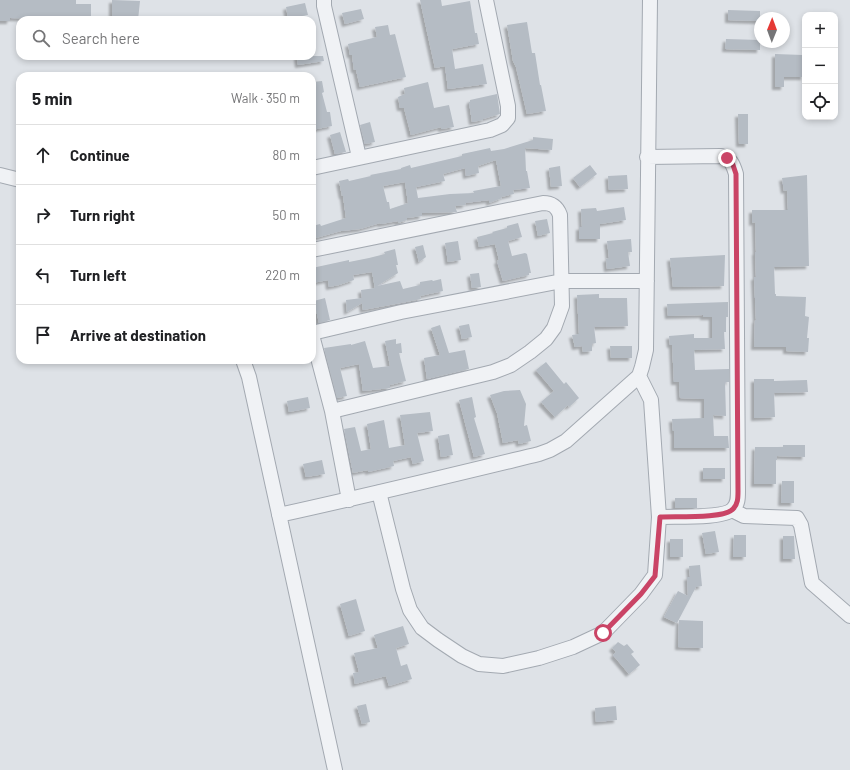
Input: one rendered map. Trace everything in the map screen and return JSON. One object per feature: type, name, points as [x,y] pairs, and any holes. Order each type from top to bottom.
[{"type":"street","points":[[324,0],[324,6],[360,157]]},
{"type":"street","points":[[316,167],[490,130],[502,125],[508,118],[508,106],[486,0]]},
{"type":"street","points":[[279,515],[349,500],[539,454],[550,450],[566,441],[638,376],[646,350],[650,0]]},
{"type":"street","points":[[648,157],[721,156],[730,161],[736,174],[737,503],[732,510],[718,516],[660,517]]},
{"type":"street","points":[[0,175],[16,179]]},
{"type":"street","points":[[316,249],[544,203],[554,205],[560,215],[562,306],[554,328],[546,339],[511,365],[493,372],[332,411]]},
{"type":"street","points":[[316,333],[401,312],[562,281],[647,281]]},
{"type":"street","points":[[316,349],[332,411],[349,500]]},
{"type":"street","points":[[245,364],[335,770]]},
{"type":"street","points":[[379,492],[403,589],[410,610],[422,628],[462,656],[479,664],[503,666],[539,658],[573,647],[603,633],[641,594],[655,576],[660,517],[651,400],[638,376]]},
{"type":"street","points":[[732,510],[744,516],[797,518],[801,526],[812,583],[850,616]]},
{"type":"building","points":[[0,0],[76,0],[76,4],[91,4],[91,16],[16,16],[16,18],[10,18],[10,21],[0,21]]},
{"type":"building","points":[[112,0],[140,1],[138,16],[112,16]]},
{"type":"building","points":[[420,0],[441,0],[442,6],[470,1],[475,33],[477,33],[479,44],[452,49],[455,69],[483,64],[487,84],[448,89],[445,66],[435,68]]},
{"type":"building","points":[[305,3],[308,15],[288,16],[286,7]]},
{"type":"building","points":[[361,9],[364,19],[345,24],[342,13]]},
{"type":"building","points":[[728,10],[760,11],[754,12],[754,21],[728,20]]},
{"type":"building","points":[[527,22],[532,53],[535,53],[546,111],[527,114],[516,67],[513,61],[507,25]]},
{"type":"building","points":[[388,25],[390,35],[395,34],[406,77],[360,87],[356,70],[354,70],[352,55],[350,55],[348,44],[377,37],[375,27]]},
{"type":"building","points":[[726,39],[754,40],[754,48],[760,48],[760,50],[725,49]]},
{"type":"building","points":[[775,54],[802,55],[802,77],[784,77],[784,87],[775,87]]},
{"type":"building","points":[[316,56],[323,56],[324,61],[298,65],[297,60],[316,60]]},
{"type":"building","points":[[322,81],[324,92],[322,93],[327,112],[330,112],[332,126],[316,129],[316,82]]},
{"type":"building","points":[[428,82],[434,108],[449,105],[454,127],[441,129],[441,127],[411,135],[404,108],[400,108],[398,97],[405,94],[404,88]]},
{"type":"building","points":[[497,94],[500,114],[472,122],[470,100]]},
{"type":"building","points":[[738,114],[748,114],[748,144],[739,144]]},
{"type":"building","points":[[370,122],[375,142],[365,144],[360,125]]},
{"type":"building","points":[[340,132],[346,152],[335,154],[330,135]]},
{"type":"building","points":[[533,137],[553,139],[552,150],[525,148],[526,171],[530,188],[513,190],[514,194],[501,197],[502,198],[489,203],[489,200],[465,203],[466,205],[455,206],[457,212],[422,213],[422,216],[407,218],[407,220],[398,223],[398,221],[380,223],[360,229],[341,231],[316,238],[316,225],[320,224],[321,226],[346,218],[339,181],[348,179],[349,181],[401,169],[410,165],[411,168],[490,148],[491,151],[504,149],[533,140]],"holes":[[[496,160],[501,186],[473,191],[474,193],[418,198],[416,187],[445,181],[443,174],[465,168],[466,176],[479,173],[478,166]],[[405,182],[408,203],[390,209],[383,186]]]},
{"type":"building","points":[[590,165],[597,174],[580,187],[573,178]]},
{"type":"building","points":[[560,166],[562,186],[551,187],[549,168]]},
{"type":"building","points":[[627,175],[628,189],[609,190],[608,176]]},
{"type":"building","points":[[807,175],[809,266],[774,267],[776,296],[806,297],[805,316],[809,317],[807,338],[809,338],[808,352],[786,351],[786,347],[754,347],[756,320],[754,277],[756,277],[756,252],[755,222],[752,223],[752,210],[788,210],[787,190],[784,191],[782,178]]},
{"type":"building","points":[[624,207],[626,220],[600,224],[600,239],[579,239],[579,227],[582,227],[581,209],[596,208],[597,211]]},
{"type":"building","points":[[547,219],[550,233],[538,236],[535,221]]},
{"type":"building","points":[[518,223],[522,237],[508,241],[512,256],[525,253],[527,254],[531,273],[529,273],[529,275],[503,281],[497,261],[499,260],[495,244],[479,247],[477,237],[493,233],[492,232]]},
{"type":"building","points":[[631,239],[632,252],[628,252],[630,266],[607,269],[606,259],[609,258],[607,241]]},
{"type":"building","points":[[458,241],[461,260],[448,262],[445,243]]},
{"type":"building","points":[[423,245],[426,257],[419,262],[415,247]]},
{"type":"building","points":[[395,249],[398,273],[377,286],[400,281],[403,289],[420,285],[420,282],[441,279],[443,291],[420,296],[421,299],[363,310],[362,303],[347,312],[346,300],[362,298],[361,290],[375,288],[372,272],[353,275],[354,280],[329,287],[328,280],[316,282],[316,267],[349,260],[349,262],[369,258],[385,254],[384,252]]},
{"type":"building","points":[[725,255],[724,286],[673,287],[670,258]]},
{"type":"building","points":[[479,273],[481,287],[472,288],[470,274]]},
{"type":"building","points":[[599,294],[599,298],[627,298],[628,326],[594,327],[596,343],[592,344],[592,351],[583,352],[582,346],[575,347],[572,335],[579,334],[577,295]]},
{"type":"building","points":[[325,298],[330,320],[319,323],[316,310],[316,300]]},
{"type":"building","points":[[728,302],[726,332],[724,332],[725,349],[694,350],[695,370],[729,369],[729,382],[725,382],[726,416],[713,415],[714,436],[728,436],[729,448],[674,448],[672,419],[704,418],[704,399],[680,398],[679,382],[674,382],[672,345],[670,345],[669,336],[694,334],[694,338],[712,338],[712,317],[703,317],[703,315],[668,316],[667,304]]},
{"type":"building","points":[[469,324],[472,337],[462,339],[459,326]]},
{"type":"building","points":[[440,325],[449,353],[465,350],[469,369],[427,379],[424,358],[440,355],[431,328]]},
{"type":"building","points":[[396,339],[396,344],[401,343],[402,353],[399,353],[406,381],[390,385],[390,388],[363,391],[359,364],[340,368],[347,396],[337,398],[324,348],[351,345],[365,341],[373,368],[390,366],[385,341]]},
{"type":"building","points":[[610,346],[632,346],[632,358],[611,358]]},
{"type":"building","points":[[546,362],[564,384],[566,382],[579,398],[569,407],[568,405],[555,417],[541,402],[554,391],[536,370]]},
{"type":"building","points":[[754,379],[774,379],[774,381],[807,380],[808,392],[774,393],[775,417],[754,418]]},
{"type":"building","points":[[520,390],[526,404],[524,426],[527,425],[531,441],[519,444],[518,440],[503,443],[497,413],[490,395],[504,391]]},
{"type":"building","points":[[308,397],[310,408],[289,412],[287,401]]},
{"type":"building","points":[[472,397],[476,417],[474,418],[485,454],[474,457],[459,400]]},
{"type":"building","points":[[430,412],[433,431],[417,433],[424,461],[413,464],[411,457],[393,461],[394,466],[368,472],[368,470],[353,473],[344,429],[355,427],[361,451],[371,449],[367,424],[384,420],[389,448],[405,445],[400,415]]},
{"type":"building","points":[[449,434],[453,455],[441,457],[438,436]]},
{"type":"building","points":[[783,445],[805,445],[805,457],[777,456],[776,484],[754,484],[755,447],[783,447]]},
{"type":"building","points":[[322,460],[325,474],[306,477],[303,464]]},
{"type":"building","points":[[703,468],[725,468],[725,479],[703,479]]},
{"type":"building","points":[[782,481],[794,481],[794,503],[781,503]]},
{"type":"building","points":[[675,498],[697,498],[697,508],[675,508]]},
{"type":"building","points":[[715,531],[719,552],[706,554],[702,533]]},
{"type":"building","points":[[734,535],[746,535],[746,557],[733,557]]},
{"type":"building","points":[[783,536],[794,536],[795,559],[783,559]]},
{"type":"building","points":[[670,539],[683,539],[683,557],[670,557]]},
{"type":"building","points":[[700,565],[702,586],[696,587],[677,623],[664,617],[678,591],[688,596],[687,577],[690,577],[689,566]]},
{"type":"building","points":[[356,599],[365,631],[349,636],[340,604]]},
{"type":"building","points":[[679,620],[703,621],[703,648],[678,647]]},
{"type":"building","points":[[403,626],[409,644],[396,648],[401,666],[407,664],[412,679],[389,686],[386,676],[355,684],[353,673],[359,672],[354,653],[378,648],[374,635]]},
{"type":"building","points":[[618,642],[624,646],[627,644],[634,652],[631,654],[640,665],[629,674],[613,655],[616,652],[612,648]]},
{"type":"building","points":[[366,704],[370,722],[362,724],[357,706]]},
{"type":"building","points":[[616,706],[617,720],[596,722],[595,708]]},
{"type":"route","points":[[603,633],[622,615],[655,576],[660,517],[718,516],[732,510],[737,503],[736,174],[733,165],[727,158]]}]
